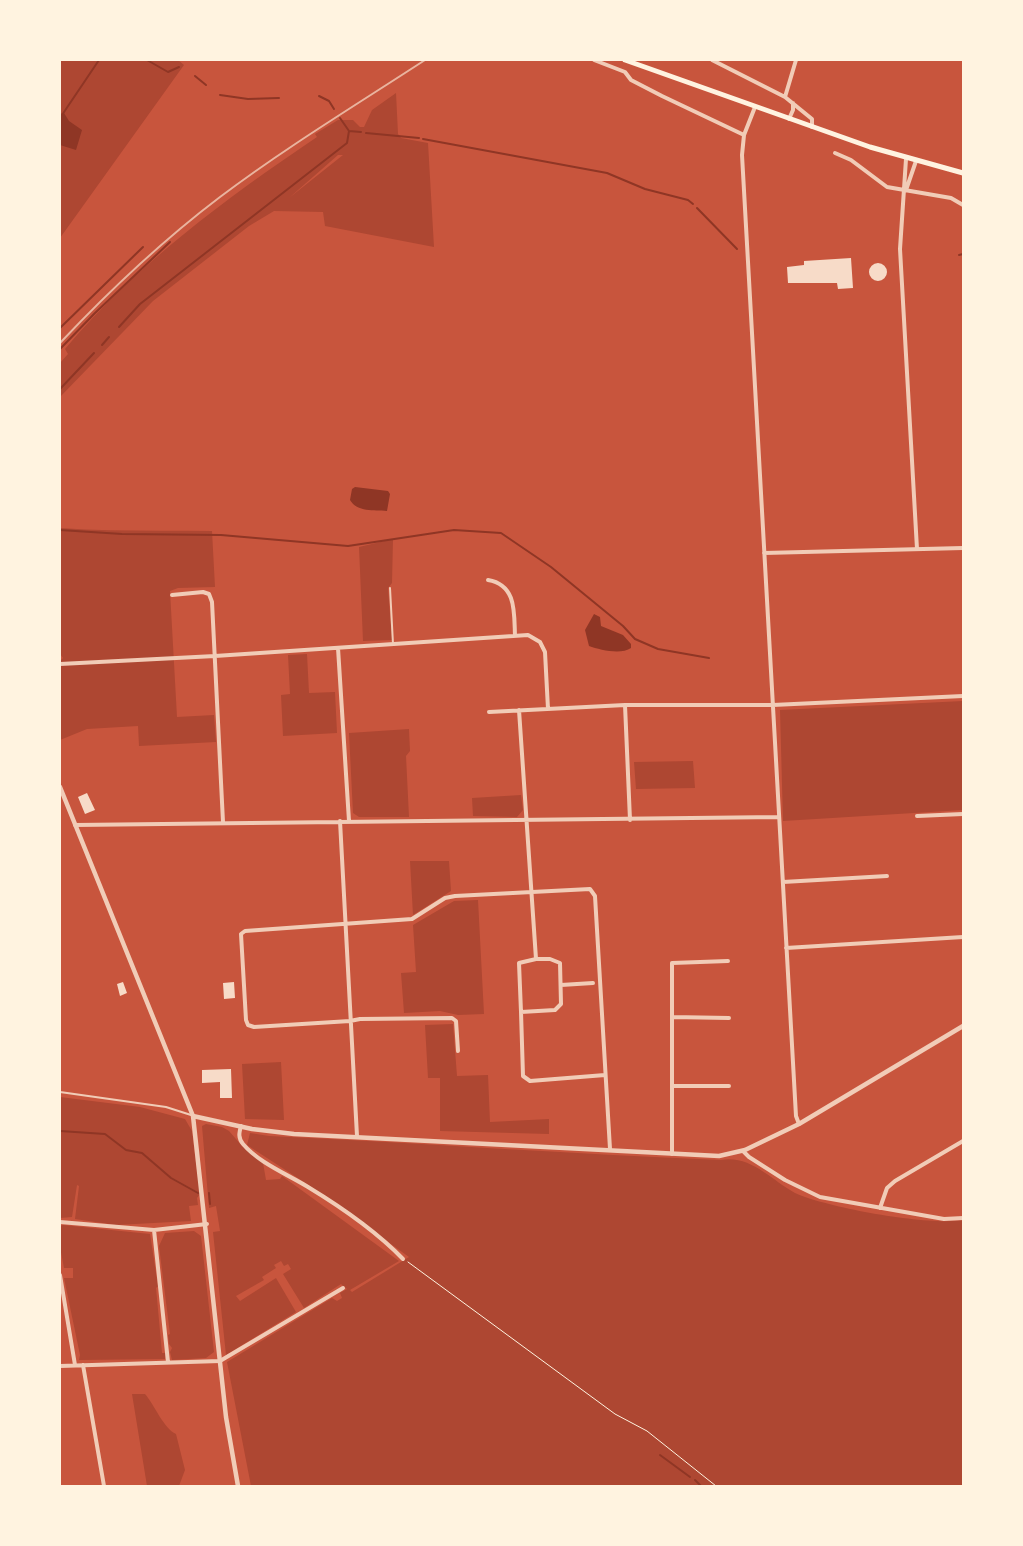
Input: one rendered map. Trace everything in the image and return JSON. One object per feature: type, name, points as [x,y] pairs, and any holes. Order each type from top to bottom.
[{"type":"main road","points":[[625,60],[906,159],[963,173]]},
{"type":"street","points":[[594,60],[625,72],[631,80],[638,84],[744,135]]},
{"type":"street","points":[[712,60],[785,97],[812,119],[812,127]]},
{"type":"street","points":[[785,97],[796,60]]},
{"type":"street","points":[[789,119],[793,110],[793,103]]},
{"type":"street","points":[[755,107],[744,135],[742,155],[786,948],[796,1116],[799,1124]]},
{"type":"street","points":[[834,153],[853,161],[887,188],[951,198],[963,205]]},
{"type":"street","points":[[906,159],[900,249],[918,549]]},
{"type":"street","points":[[905,192],[916,161]]},
{"type":"street","points":[[764,554],[963,548]]},
{"type":"street","points":[[488,580],[497,582],[508,590],[514,604],[515,636]]},
{"type":"street","points":[[172,595],[203,592],[209,594],[212,602],[226,822]]},
{"type":"street","points":[[60,664],[215,656],[528,635],[540,642],[545,652],[548,709]]},
{"type":"street","points":[[338,648],[349,821]]},
{"type":"street","points":[[489,712],[625,705],[773,705],[963,696]]},
{"type":"street","points":[[625,705],[630,820]]},
{"type":"street","points":[[520,710],[536,959]]},
{"type":"street","points":[[60,787],[193,1116],[207,1224],[230,1450],[238,1486]]},
{"type":"street","points":[[917,816],[963,814]]},
{"type":"street","points":[[75,825],[779,817]]},
{"type":"street","points":[[340,821],[357,1136]]},
{"type":"street","points":[[783,882],[887,876]]},
{"type":"street","points":[[458,1051],[456,1021],[452,1018],[385,1018],[254,1027],[248,1025],[240,941],[241,934],[246,931],[412,919],[445,898],[455,896],[590,889],[594,892],[610,1149]]},
{"type":"street","points":[[786,948],[963,937]]},
{"type":"street","points":[[521,1012],[555,1010],[559,1008],[560,963],[550,959],[536,959],[519,963],[522,1058],[525,1079],[530,1081],[605,1075]]},
{"type":"street","points":[[672,1152],[672,963],[728,961]]},
{"type":"street","points":[[561,985],[593,983]]},
{"type":"street","points":[[672,1017],[729,1018]]},
{"type":"street","points":[[193,1116],[294,1134],[672,1152],[716,1156],[743,1151],[799,1124],[963,1026]]},
{"type":"street","points":[[672,1086],[729,1086]]},
{"type":"street","points":[[241,1126],[239,1136],[242,1143],[251,1152],[309,1188],[370,1230],[403,1259]]},
{"type":"street","points":[[880,1208],[887,1188],[895,1181],[963,1141]]},
{"type":"street","points":[[743,1151],[772,1172],[820,1197],[944,1219],[963,1218]]},
{"type":"street","points":[[60,1222],[154,1230],[207,1224]]},
{"type":"street","points":[[154,1230],[168,1362]]},
{"type":"street","points":[[60,1275],[76,1365]]},
{"type":"street","points":[[60,1366],[220,1361],[344,1288]]},
{"type":"street","points":[[83,1365],[104,1486]]},
{"type":"lane","points":[[390,588],[393,644]]},
{"type":"lane","points":[[60,1092],[166,1107],[193,1116]]},
{"type":"path","points":[[403,1259],[615,1414],[647,1431],[716,1486]]},
{"type":"shaded area","points":[[60,60],[178,60],[184,65],[60,238]]},
{"type":"shaded area","points":[[396,93],[398,134],[401,138],[428,143],[434,247],[325,226],[323,212],[274,211],[249,226],[153,301],[60,397],[60,363],[68,354],[65,349],[93,318],[152,261],[183,234],[249,184],[317,137],[315,134],[338,120],[353,120],[360,127],[364,127],[372,110]],"holes":[[[338,155],[343,155],[289,198]]]},
{"type":"shaded area","points":[[64,113],[69,121],[82,130],[76,150],[60,145],[60,114]]},
{"type":"shaded area","points":[[355,487],[388,491],[390,494],[387,511],[366,510],[353,504],[350,500],[352,489]]},
{"type":"shaded area","points":[[60,528],[212,531],[215,587],[178,588],[170,591],[177,717],[214,715],[216,742],[139,746],[138,726],[87,729],[60,740],[60,661],[63,658],[60,654]]},
{"type":"shaded area","points":[[393,539],[392,583],[388,588],[392,640],[363,641],[359,547]]},
{"type":"shaded area","points":[[594,614],[600,617],[601,626],[623,635],[631,644],[631,648],[616,651],[589,646],[585,630]]},
{"type":"shaded area","points":[[307,654],[309,693],[335,692],[337,733],[283,736],[281,695],[290,694],[288,655]]},
{"type":"shaded area","points":[[963,701],[963,810],[783,821],[780,710]]},
{"type":"shaded area","points":[[409,729],[410,751],[406,756],[409,817],[359,817],[353,813],[349,733]]},
{"type":"shaded area","points":[[693,761],[695,788],[636,789],[634,762]]},
{"type":"shaded area","points":[[521,795],[523,810],[517,817],[473,816],[472,798]]},
{"type":"shaded area","points":[[410,861],[449,861],[451,891],[413,915]]},
{"type":"shaded area","points":[[478,900],[484,1014],[458,1015],[440,1011],[404,1013],[401,973],[416,972],[413,925],[454,901]]},
{"type":"shaded area","points":[[453,1024],[457,1076],[488,1075],[490,1122],[549,1119],[549,1134],[440,1131],[440,1078],[428,1078],[425,1025]]},
{"type":"shaded area","points":[[281,1062],[284,1120],[245,1119],[242,1064]]},
{"type":"shaded area","points":[[60,1097],[140,1107],[185,1119],[192,1131],[200,1194],[197,1198],[198,1205],[189,1206],[191,1221],[116,1225],[75,1219],[79,1186],[77,1185],[72,1217],[60,1218]]},
{"type":"shaded area","points":[[206,1124],[222,1127],[229,1131],[242,1146],[263,1163],[266,1180],[280,1179],[282,1176],[399,1261],[350,1290],[352,1292],[409,1257],[310,1186],[247,1145],[250,1133],[269,1136],[551,1152],[732,1159],[751,1165],[786,1188],[810,1199],[854,1210],[904,1218],[947,1221],[963,1220],[963,1486],[251,1486],[227,1362],[332,1298],[337,1301],[342,1298],[340,1293],[347,1289],[341,1284],[304,1308],[283,1274],[291,1269],[288,1264],[284,1266],[281,1261],[274,1265],[276,1268],[262,1277],[264,1280],[236,1296],[240,1301],[276,1278],[296,1312],[226,1355],[213,1232],[220,1231],[216,1206],[209,1208],[202,1126]]},
{"type":"shaded area","points":[[60,1226],[150,1234],[158,1286],[156,1288],[162,1353],[165,1353],[165,1359],[79,1360],[80,1355],[64,1278],[73,1278],[73,1268],[64,1268],[60,1247]]},
{"type":"shaded area","points":[[194,1231],[201,1236],[214,1352],[206,1358],[172,1360],[159,1246],[165,1233]]},
{"type":"shaded area","points":[[132,1394],[145,1394],[163,1422],[176,1434],[185,1470],[179,1486],[147,1486]]},
{"type":"building","points":[[851,258],[853,288],[838,289],[837,283],[788,283],[787,267],[804,265],[804,261]]},
{"type":"building","points":[[878,263],[884,266],[887,272],[884,278],[878,281],[872,278],[869,272],[872,266]]},
{"type":"building","points":[[87,793],[95,810],[85,814],[78,797]]},
{"type":"building","points":[[123,982],[127,993],[120,996],[117,984]]},
{"type":"building","points":[[234,982],[235,998],[224,999],[223,983]]},
{"type":"building","points":[[231,1069],[232,1098],[220,1098],[220,1082],[202,1083],[202,1070]]},
{"type":"waterway","points":[[60,118],[99,60]]},
{"type":"waterway","points":[[147,60],[168,72],[179,67]]},
{"type":"waterway","points":[[195,76],[206,85]]},
{"type":"waterway","points":[[220,95],[248,99],[279,98]]},
{"type":"waterway","points":[[319,96],[329,101],[334,109]]},
{"type":"waterway","points":[[340,118],[349,131],[361,132]]},
{"type":"waterway","points":[[119,327],[140,304],[347,143],[349,131]]},
{"type":"waterway","points":[[366,133],[419,138]]},
{"type":"waterway","points":[[423,139],[607,173],[645,189],[688,200],[693,204]]},
{"type":"waterway","points":[[697,208],[737,249]]},
{"type":"waterway","points":[[60,349],[170,242]]},
{"type":"waterway","points":[[60,328],[143,247]]},
{"type":"waterway","points":[[959,255],[963,254]]},
{"type":"waterway","points":[[102,345],[109,337]]},
{"type":"waterway","points":[[60,389],[94,353]]},
{"type":"waterway","points":[[60,530],[122,534],[221,535],[348,546],[454,530],[501,533],[551,567],[623,626],[635,639],[658,649],[709,658]]},
{"type":"waterway","points":[[60,1131],[105,1134],[126,1150],[142,1153],[171,1178],[198,1193]]},
{"type":"waterway","points":[[209,1193],[210,1204]]},
{"type":"waterway","points":[[660,1455],[690,1477]]},
{"type":"waterway","points":[[695,1480],[701,1486]]},
{"type":"railway","points":[[60,343],[137,267],[220,197],[295,144],[425,60]]}]
